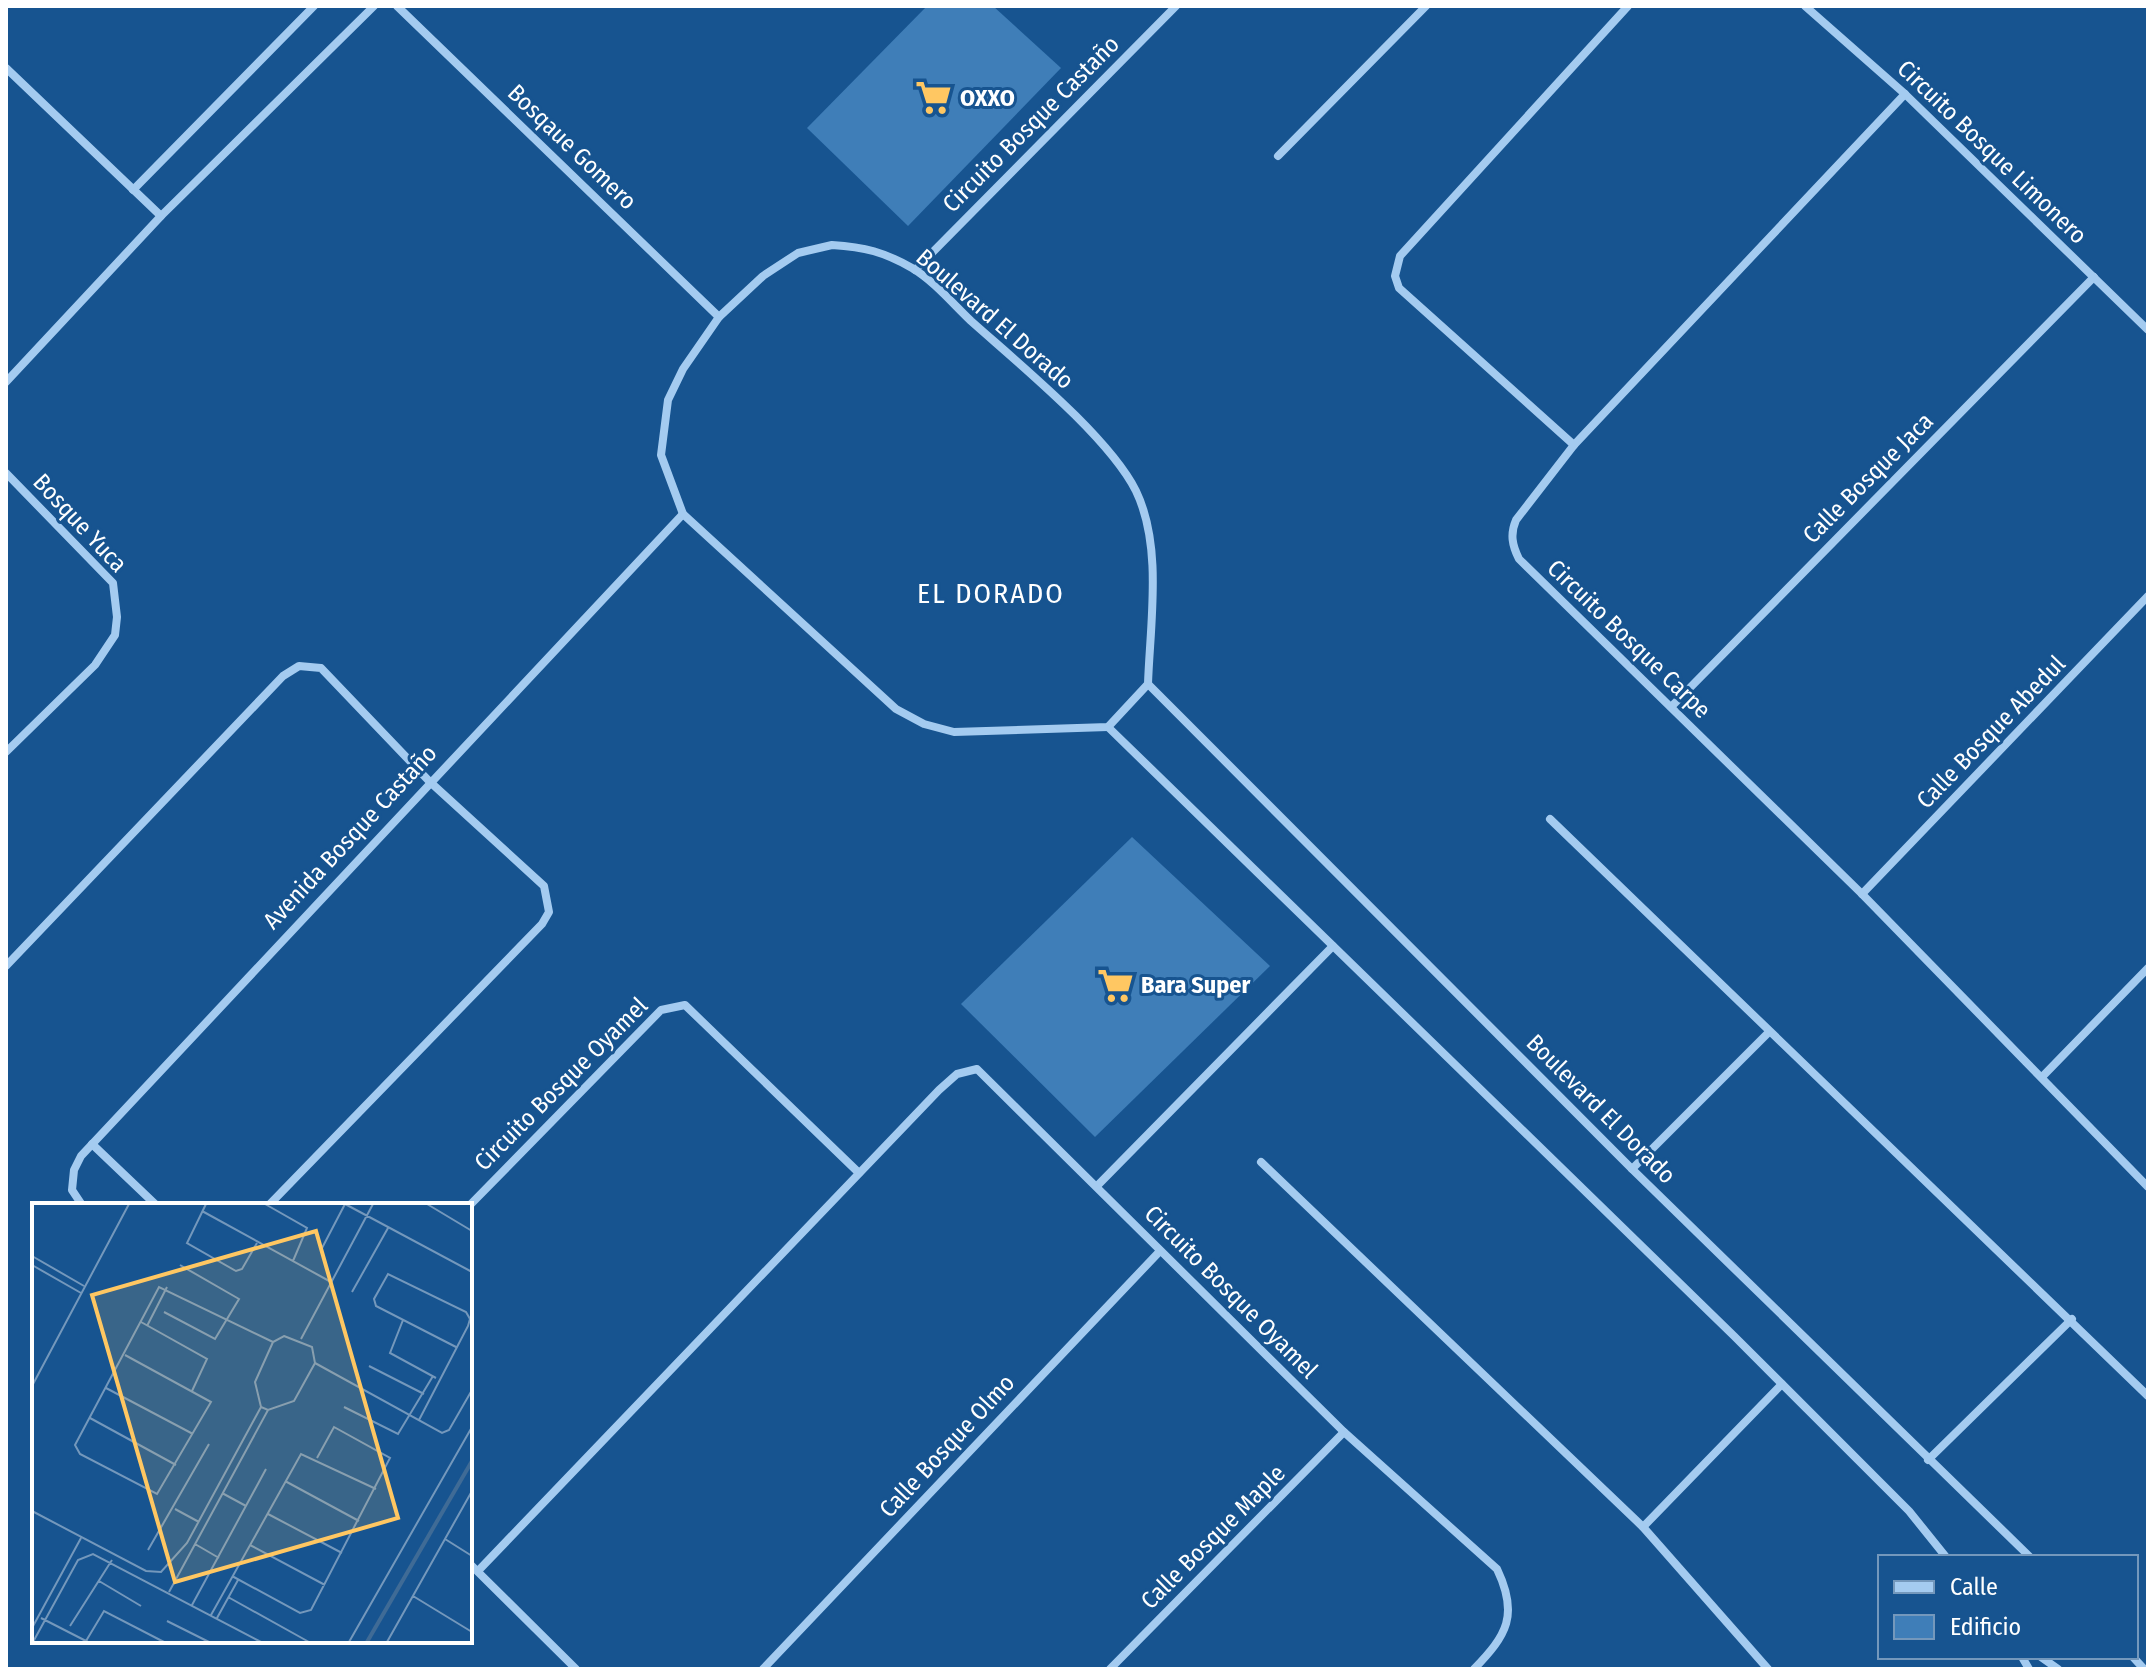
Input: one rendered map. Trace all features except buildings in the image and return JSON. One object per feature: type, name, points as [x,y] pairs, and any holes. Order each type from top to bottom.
[{"type":"street","points":[[133,190],[314,6]]},
{"type":"street","points":[[6,382],[161,216],[374,6]]},
{"type":"street","name":"Bosqaue Gomero","points":[[397,6],[719,317]]},
{"type":"street","name":"Circuito Bosque Castaño","points":[[915,270],[1176,6]]},
{"type":"street","points":[[1278,156],[1426,6]]},
{"type":"street","points":[[1574,445],[1399,288],[1395,276],[1400,256],[1628,6]]},
{"type":"street","name":"Circuito Bosque Limonero","points":[[1805,6],[1905,94],[2148,330]]},
{"type":"street","points":[[6,68],[161,216]]},
{"type":"street","name":"Circuito Bosque Carpe","points":[[1905,94],[1574,445],[1516,520],[1512,529],[1513,548],[1519,559],[1862,894],[2148,1187]]},
{"type":"street","name":"Boulevard El Dorado","points":[[1108,727],[954,732],[924,724],[896,709],[683,514],[661,455],[661,430],[668,400],[683,369],[719,317],[763,276],[798,253],[832,245],[869,247],[915,270],[1061,404],[1118,465],[1136,491],[1145,521],[1151,568],[1148,684],[1632,1169],[2028,1555]]},
{"type":"street","name":"Calle Bosque Jaca","points":[[1671,707],[2094,277]]},
{"type":"street","name":"Bosque Yuca","points":[[6,473],[113,583],[117,617],[115,635],[95,665],[6,752]]},
{"type":"street","name":"Avenida Bosque Castaño","points":[[78,1202],[72,1190],[74,1170],[92,1144],[429,781],[683,514]]},
{"type":"street","name":"Calle Bosque Abedul","points":[[1862,894],[2148,596]]},
{"type":"street","points":[[6,966],[290,669],[309,665],[321,668],[429,781],[544,886],[549,912],[542,924],[271,1203]]},
{"type":"street","points":[[1148,684],[1108,727],[1782,1384],[1909,1511],[1944,1555]]},
{"type":"street","points":[[1550,819],[1768,1033],[2072,1319],[2148,1396]]},
{"type":"street","points":[[1097,1186],[1333,946]]},
{"type":"street","points":[[2042,1077],[2148,968]]},
{"type":"street","name":"Circuito Bosque Oyamel","points":[[472,1203],[661,1010],[676,1005],[685,1005],[859,1173]]},
{"type":"street","points":[[1632,1169],[1768,1033]]},
{"type":"street","name":"Circuito Bosque Oyamel","points":[[478,1571],[957,1074],[977,1069],[1344,1432],[1497,1569],[1510,1601],[1508,1619],[1494,1649],[1474,1669]]},
{"type":"street","points":[[92,1144],[154,1203]]},
{"type":"street","points":[[1261,1162],[1643,1527],[1768,1669]]},
{"type":"street","name":"Calle Bosque Olmo","points":[[763,1669],[1160,1251]]},
{"type":"street","points":[[1928,1460],[2072,1319]]},
{"type":"street","points":[[1643,1527],[1782,1384]]},
{"type":"street","name":"Calle Bosque Maple","points":[[1110,1669],[1344,1432]]},
{"type":"street","points":[[472,1566],[576,1669]]},
{"type":"place","name":"OXXO","points":[[934,98]]},
{"type":"place","name":"Bara Super","points":[[1115,985]]},
{"type":"district","name":"EL DORADO","points":[[991,593]]}]
